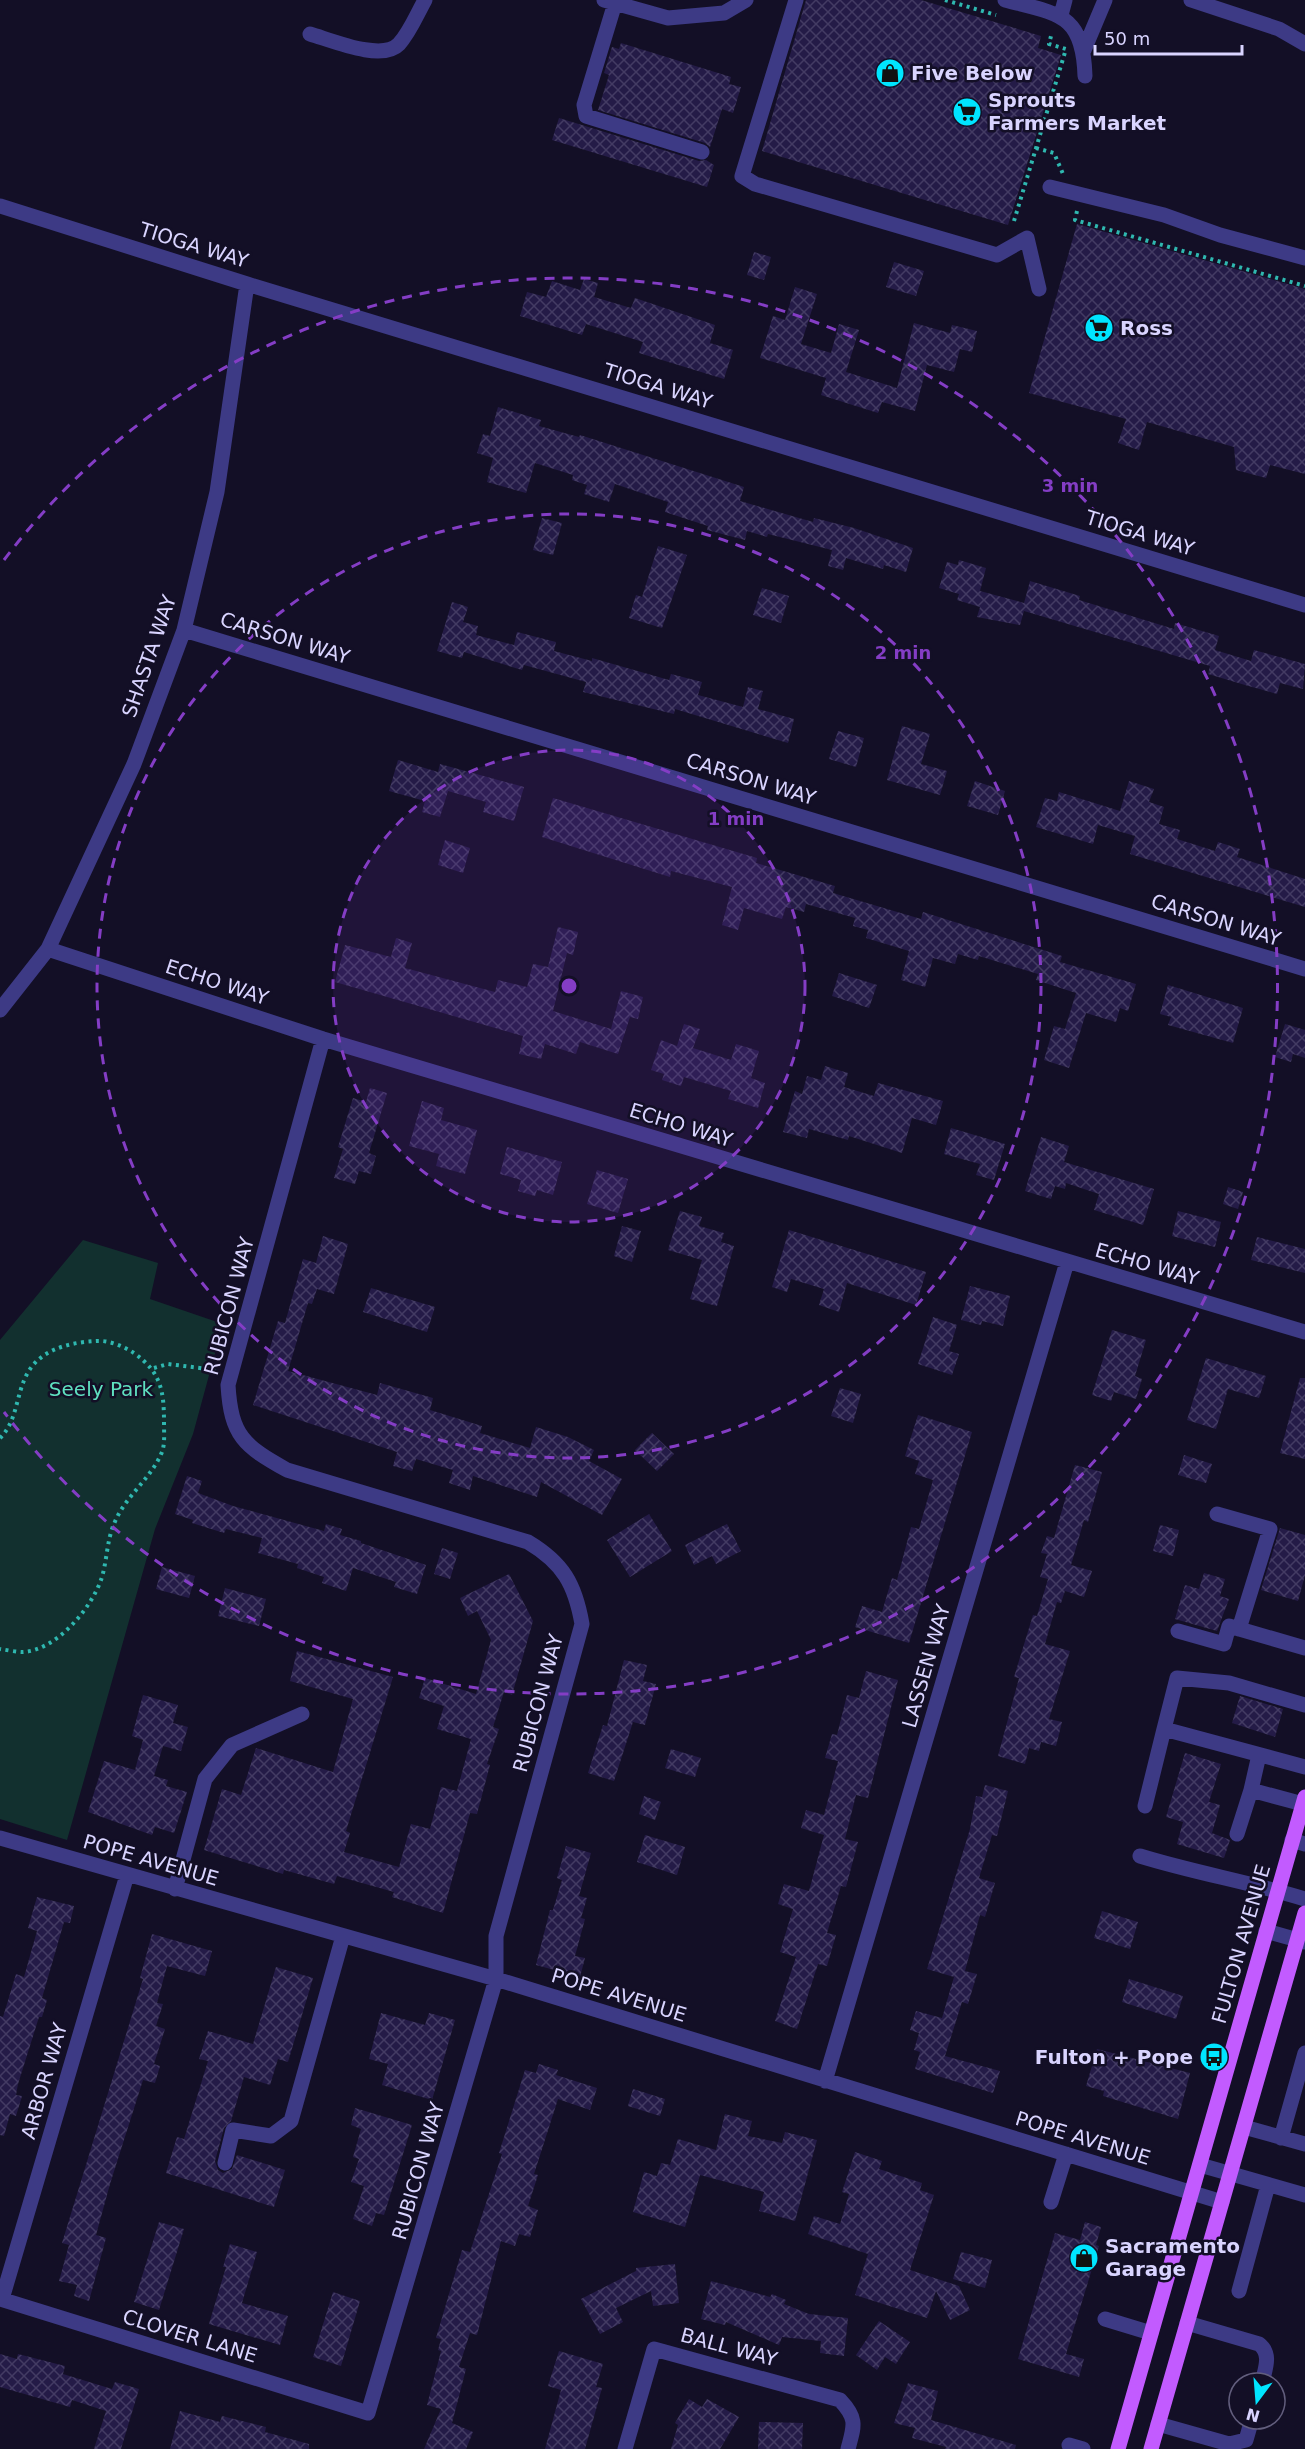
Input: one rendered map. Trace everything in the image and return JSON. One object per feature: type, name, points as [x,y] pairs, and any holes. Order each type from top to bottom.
[{"type":"main road","name":"FULTON AVENUE","points":[[1118,2449],[1266,1931],[1278,1891],[1298,1841],[1304,1801]]},
{"type":"main road","points":[[1151,2449],[1230,2173],[1301,1941],[1305,1913]]},
{"type":"street","points":[[310,34],[365,50],[385,52],[398,45],[425,0]]},
{"type":"street","points":[[702,152],[586,116],[584,105],[609,2],[668,18],[724,13],[746,0]]},
{"type":"street","points":[[796,0],[742,176],[755,184],[997,255],[1027,238],[1039,289]]},
{"type":"street","points":[[1005,0],[1061,15],[1079,34],[1084,50],[1085,76]]},
{"type":"street","points":[[1061,15],[1065,0]]},
{"type":"street","points":[[1084,50],[1105,0]]},
{"type":"street","points":[[1191,0],[1279,29],[1305,44]]},
{"type":"street","points":[[1050,187],[1164,215],[1220,235],[1305,258]]},
{"type":"street","name":"TIOGA WAY","points":[[0,206],[247,284],[1305,605]]},
{"type":"street","name":"SHASTA WAY","points":[[0,1010],[48,949],[134,764],[184,630],[217,492],[247,284]]},
{"type":"street","name":"CARSON WAY","points":[[184,630],[1305,969]]},
{"type":"street","name":"ECHO WAY","points":[[48,949],[323,1039],[1305,1332]]},
{"type":"street","name":"RUBICON WAY","points":[[323,1039],[228,1385],[230,1411],[239,1436],[261,1455],[287,1470],[528,1542],[549,1555],[574,1587],[582,1624],[496,1936],[496,1979],[368,2414]]},
{"type":"street","name":"LASSEN WAY","points":[[825,2081],[1067,1262]]},
{"type":"street","points":[[1217,1514],[1270,1529],[1239,1629]]},
{"type":"street","points":[[1178,1631],[1224,1644],[1229,1626],[1305,1648]]},
{"type":"street","points":[[1144,1806],[1177,1678],[1229,1683],[1305,1705]]},
{"type":"street","points":[[175,1889],[205,1779],[232,1745],[302,1714]]},
{"type":"street","points":[[1164,1729],[1305,1767]]},
{"type":"street","points":[[1237,1834],[1259,1755]]},
{"type":"street","points":[[1251,1790],[1304,1801]]},
{"type":"street","name":"POPE AVENUE","points":[[0,1838],[496,1979],[1222,2202]]},
{"type":"street","points":[[1140,1856],[1209,1877],[1305,1899]]},
{"type":"street","name":"ARBOR WAY","points":[[1,2299],[126,1875]]},
{"type":"street","points":[[1266,1931],[1301,1941]]},
{"type":"street","points":[[225,2163],[233,2130],[271,2136],[291,2121],[343,1936]]},
{"type":"street","points":[[1281,2138],[1305,2053]]},
{"type":"street","points":[[1244,2127],[1305,2144]]},
{"type":"street","points":[[1051,2202],[1066,2154]]},
{"type":"street","points":[[1200,2165],[1305,2195]]},
{"type":"street","points":[[1239,2291],[1268,2185]]},
{"type":"street","name":"CLOVER LANE","points":[[1,2299],[368,2414]]},
{"type":"street","points":[[1105,2319],[1151,2332]]},
{"type":"street","points":[[1187,2323],[1259,2344],[1265,2348],[1267,2357],[1264,2371]]},
{"type":"street","name":"BALL WAY","points":[[625,2449],[654,2349],[840,2400],[852,2412],[854,2426],[848,2449]]},
{"type":"street","points":[[1158,2424],[1229,2444],[1246,2440],[1249,2431]]},
{"type":"path","points":[[945,0],[1001,17]]},
{"type":"path","points":[[1014,220],[1066,49],[1049,44],[1052,32],[1042,29]]},
{"type":"path","points":[[1036,148],[1054,153],[1078,207],[1074,220],[1305,286]]},
{"type":"path","points":[[0,1438],[8,1431],[21,1387],[34,1364],[55,1350],[75,1342],[104,1341],[127,1348],[154,1368],[164,1407],[163,1450],[122,1508],[113,1525],[102,1578],[90,1602],[54,1641],[23,1652],[0,1648]]},
{"type":"path","points":[[154,1368],[168,1364],[208,1368],[231,1374]]},
{"type":"green space","name":"Seely Park","points":[[83,1240],[158,1263],[150,1299],[223,1324],[193,1434],[155,1529],[67,1840],[0,1819],[0,1340]]},
{"type":"building","points":[[806,0],[921,0],[1041,36],[1038,48],[1061,55],[1008,225],[762,151]]},
{"type":"building","points":[[621,43],[731,77],[729,84],[741,87],[733,113],[722,109],[710,147],[705,143],[598,110],[609,75],[604,73],[612,47],[619,49]]},
{"type":"building","points":[[559,118],[699,161],[706,160],[714,165],[707,187],[552,140]]},
{"type":"building","points":[[1077,224],[1305,289],[1305,474],[1270,465],[1266,478],[1236,470],[1234,447],[1147,422],[1139,450],[1118,443],[1126,419],[1029,393]]},
{"type":"building","points":[[754,252],[771,257],[764,280],[747,275]]},
{"type":"building","points":[[894,262],[924,271],[916,296],[886,287]]},
{"type":"building","points":[[584,279],[598,283],[594,297],[631,308],[635,298],[715,325],[710,343],[733,350],[724,379],[639,353],[643,342],[586,324],[582,335],[520,316],[527,292],[546,297],[552,281],[580,290]]},
{"type":"building","points":[[795,287],[817,294],[801,344],[831,353],[839,324],[859,330],[846,372],[897,388],[914,323],[950,333],[952,325],[977,331],[972,352],[960,349],[954,372],[927,365],[915,411],[882,402],[878,413],[821,395],[826,378],[760,358],[773,316],[785,320]]},
{"type":"building","points":[[498,407],[541,420],[539,426],[579,437],[580,435],[744,487],[740,501],[813,522],[814,518],[854,528],[913,548],[906,572],[884,565],[883,569],[846,558],[843,570],[828,566],[832,550],[768,534],[767,537],[747,531],[745,540],[707,530],[708,526],[665,512],[668,502],[615,484],[609,502],[584,494],[587,485],[572,480],[573,475],[535,463],[526,493],[487,482],[493,458],[477,453],[483,434],[490,436]]},
{"type":"building","points":[[542,518],[562,523],[553,555],[533,550]]},
{"type":"building","points":[[658,546],[687,555],[662,628],[629,618],[636,595],[642,597]]},
{"type":"building","points":[[959,560],[986,568],[980,591],[1024,603],[1030,581],[1080,596],[1079,600],[1174,629],[1175,623],[1219,636],[1215,650],[1251,661],[1254,650],[1305,664],[1303,689],[1280,683],[1277,694],[1208,674],[1210,666],[1024,611],[1020,625],[977,617],[980,607],[957,600],[959,594],[939,588],[947,562],[958,565]]},
{"type":"building","points":[[762,588],[789,596],[781,623],[753,615]]},
{"type":"building","points":[[452,602],[468,607],[463,622],[478,626],[476,635],[514,645],[517,632],[556,642],[554,651],[592,661],[592,658],[669,680],[671,674],[702,682],[698,695],[743,707],[748,687],[763,691],[758,709],[794,719],[788,743],[675,709],[674,714],[583,692],[586,682],[524,665],[522,670],[464,652],[462,658],[437,651]]},
{"type":"building","points":[[902,726],[930,734],[921,764],[947,771],[940,795],[887,780]]},
{"type":"building","points":[[838,731],[864,738],[856,767],[829,759]]},
{"type":"building","points":[[398,760],[438,772],[440,764],[524,787],[514,821],[483,812],[486,802],[448,791],[440,817],[422,812],[425,801],[389,791]]},
{"type":"building","points":[[975,781],[1005,791],[998,815],[967,806]]},
{"type":"building","points":[[1129,781],[1154,789],[1149,802],[1164,807],[1159,824],[1180,830],[1177,839],[1215,851],[1218,842],[1240,849],[1237,857],[1305,879],[1305,907],[1130,854],[1135,836],[1098,825],[1093,844],[1036,827],[1045,798],[1057,801],[1059,792],[1120,811]]},
{"type":"building","points":[[553,798],[757,858],[756,863],[835,886],[833,893],[921,919],[923,912],[1062,956],[1060,962],[1136,984],[1128,1011],[1120,1008],[1116,1022],[1086,1013],[1069,1068],[1044,1060],[1054,1026],[1065,1029],[1076,993],[1036,980],[1038,974],[979,956],[978,960],[958,954],[955,964],[933,958],[925,987],[901,980],[909,951],[866,938],[868,930],[853,926],[855,918],[806,904],[804,912],[786,907],[782,919],[744,908],[738,930],[722,925],[732,887],[671,871],[670,877],[542,837]]},
{"type":"building","points":[[445,840],[470,848],[463,873],[438,865]]},
{"type":"building","points":[[558,927],[578,932],[573,955],[567,953],[553,1011],[611,1029],[621,991],[643,997],[638,1019],[630,1017],[618,1054],[580,1042],[576,1054],[545,1044],[541,1059],[519,1054],[523,1036],[335,982],[345,945],[391,957],[396,938],[412,943],[405,968],[495,992],[498,980],[527,987],[533,964],[548,967]]},
{"type":"building","points":[[839,973],[877,985],[869,1008],[832,996]]},
{"type":"building","points":[[1168,985],[1243,1008],[1233,1043],[1168,1025],[1171,1017],[1160,1014]]},
{"type":"building","points":[[684,1024],[700,1029],[693,1048],[731,1060],[736,1044],[759,1051],[751,1078],[765,1083],[758,1108],[728,1099],[731,1091],[684,1077],[681,1086],[662,1080],[664,1074],[651,1070],[661,1040],[677,1046]]},
{"type":"building","points":[[1285,1024],[1305,1030],[1305,1058],[1293,1054],[1291,1062],[1275,1057]]},
{"type":"building","points":[[825,1066],[848,1073],[844,1087],[874,1096],[878,1083],[943,1101],[936,1125],[912,1118],[902,1153],[849,1136],[848,1140],[809,1129],[807,1138],[783,1132],[795,1091],[802,1094],[807,1076],[821,1080]]},
{"type":"building","points":[[370,1088],[387,1093],[369,1153],[376,1156],[371,1174],[359,1171],[355,1184],[334,1178],[343,1149],[338,1147],[353,1098],[366,1102]]},
{"type":"building","points":[[422,1101],[444,1108],[441,1120],[477,1130],[465,1174],[436,1166],[439,1154],[409,1146]]},
{"type":"building","points":[[951,1128],[1005,1144],[994,1180],[976,1175],[980,1164],[944,1154]]},
{"type":"building","points":[[1041,1137],[1069,1146],[1064,1162],[1154,1189],[1143,1225],[1094,1210],[1099,1194],[1066,1183],[1065,1189],[1055,1186],[1051,1199],[1025,1191]]},
{"type":"building","points":[[507,1147],[562,1162],[553,1195],[537,1190],[535,1196],[518,1191],[521,1180],[500,1174]]},
{"type":"building","points":[[597,1170],[628,1179],[618,1213],[587,1204]]},
{"type":"building","points":[[1228,1187],[1243,1192],[1238,1209],[1223,1204]]},
{"type":"building","points":[[680,1211],[702,1217],[699,1226],[724,1233],[721,1242],[734,1246],[717,1306],[690,1299],[702,1260],[668,1250]]},
{"type":"building","points":[[1178,1211],[1221,1222],[1215,1247],[1172,1236]]},
{"type":"building","points":[[622,1226],[641,1231],[632,1262],[614,1256]]},
{"type":"building","points":[[789,1230],[926,1272],[916,1305],[847,1283],[839,1312],[819,1305],[824,1289],[791,1279],[787,1292],[772,1287]]},
{"type":"building","points":[[323,1236],[348,1244],[334,1294],[317,1289],[312,1304],[308,1303],[288,1371],[377,1395],[380,1383],[433,1398],[430,1410],[482,1426],[480,1433],[530,1448],[536,1427],[568,1437],[594,1450],[589,1461],[622,1479],[602,1515],[541,1482],[537,1497],[473,1476],[470,1490],[449,1483],[453,1470],[416,1459],[412,1471],[393,1466],[397,1452],[253,1405],[278,1321],[285,1323],[303,1259],[316,1263]]},
{"type":"building","points":[[1257,1237],[1305,1249],[1305,1273],[1251,1260]]},
{"type":"building","points":[[970,1286],[1010,1296],[1003,1326],[982,1321],[981,1325],[961,1320]]},
{"type":"building","points":[[371,1288],[435,1307],[427,1332],[363,1312]]},
{"type":"building","points":[[933,1317],[957,1325],[949,1351],[959,1354],[952,1375],[918,1364]]},
{"type":"building","points":[[1112,1330],[1146,1340],[1135,1376],[1142,1379],[1136,1399],[1114,1392],[1111,1401],[1092,1395]]},
{"type":"building","points":[[1206,1358],[1266,1376],[1259,1398],[1228,1389],[1216,1429],[1187,1420]]},
{"type":"building","points":[[1300,1378],[1305,1378],[1305,1459],[1280,1453]]},
{"type":"building","points":[[840,1388],[861,1394],[853,1423],[831,1416]]},
{"type":"building","points":[[918,1415],[972,1432],[909,1643],[855,1627],[862,1606],[882,1612],[892,1578],[897,1580],[911,1527],[919,1529],[933,1480],[915,1474],[919,1461],[905,1456]]},
{"type":"building","points":[[652,1433],[674,1454],[657,1471],[635,1450]]},
{"type":"building","points":[[1184,1455],[1212,1464],[1206,1483],[1178,1475]]},
{"type":"building","points":[[1075,1465],[1102,1472],[1088,1522],[1084,1520],[1071,1565],[1092,1571],[1084,1597],[1065,1591],[1061,1603],[1057,1602],[1045,1644],[1070,1651],[1049,1719],[1062,1722],[1056,1746],[1041,1742],[1039,1751],[1029,1748],[1025,1764],[998,1756],[1019,1678],[1014,1677],[1033,1615],[1037,1616],[1048,1579],[1040,1577],[1047,1554],[1041,1553],[1047,1536],[1054,1538]]},
{"type":"building","points":[[187,1476],[202,1481],[198,1493],[233,1506],[324,1531],[326,1524],[342,1529],[340,1535],[426,1565],[417,1594],[394,1587],[396,1582],[353,1568],[346,1591],[322,1583],[324,1577],[297,1568],[298,1564],[258,1553],[262,1538],[226,1529],[224,1533],[192,1523],[193,1520],[175,1514]]},
{"type":"building","points":[[649,1514],[672,1551],[630,1577],[607,1540]]},
{"type":"building","points":[[727,1524],[741,1551],[716,1564],[712,1556],[694,1565],[685,1545]]},
{"type":"building","points":[[1160,1525],[1179,1530],[1173,1556],[1153,1551]]},
{"type":"building","points":[[1280,1528],[1305,1535],[1305,1575],[1298,1601],[1261,1590]]},
{"type":"building","points":[[442,1548],[458,1553],[450,1579],[434,1574]]},
{"type":"building","points":[[162,1567],[195,1576],[189,1598],[156,1589]]},
{"type":"building","points":[[1204,1573],[1225,1579],[1220,1596],[1229,1599],[1217,1631],[1175,1619],[1185,1585],[1199,1589]]},
{"type":"building","points":[[509,1574],[533,1621],[512,1695],[504,1692],[493,1727],[499,1729],[487,1764],[490,1765],[477,1814],[470,1813],[443,1913],[392,1897],[394,1892],[337,1876],[334,1884],[284,1870],[283,1874],[204,1850],[222,1789],[241,1795],[256,1748],[333,1772],[353,1699],[290,1681],[297,1651],[393,1677],[346,1831],[350,1833],[344,1852],[399,1867],[411,1824],[430,1829],[441,1787],[457,1791],[471,1739],[437,1729],[444,1706],[419,1698],[425,1678],[476,1694],[491,1640],[477,1611],[468,1616],[460,1598]]},
{"type":"building","points":[[225,1588],[266,1599],[259,1626],[218,1616]]},
{"type":"building","points":[[624,1660],[647,1665],[643,1681],[656,1684],[645,1725],[633,1722],[614,1781],[588,1773],[603,1725],[607,1726]]},
{"type":"building","points":[[866,1671],[898,1680],[868,1798],[856,1795],[845,1839],[858,1842],[846,1887],[841,1886],[827,1933],[836,1935],[827,1966],[818,1964],[797,2029],[775,2021],[796,1957],[780,1952],[793,1909],[778,1904],[784,1884],[809,1891],[824,1835],[801,1828],[806,1810],[824,1815],[838,1761],[825,1758],[832,1734],[837,1735],[847,1695],[859,1698]]},
{"type":"building","points":[[143,1695],[178,1705],[173,1723],[188,1727],[181,1751],[163,1746],[154,1776],[168,1780],[166,1786],[187,1792],[174,1833],[155,1827],[152,1835],[88,1812],[104,1761],[135,1770],[143,1740],[132,1736]]},
{"type":"building","points":[[1240,1696],[1283,1709],[1275,1737],[1232,1723]]},
{"type":"building","points":[[671,1749],[701,1758],[695,1777],[665,1768]]},
{"type":"building","points":[[1185,1753],[1221,1764],[1209,1802],[1220,1805],[1212,1833],[1230,1840],[1224,1858],[1177,1844],[1183,1822],[1166,1817]]},
{"type":"building","points":[[985,1785],[1008,1791],[997,1836],[992,1835],[979,1878],[995,1883],[985,1917],[980,1915],[965,1971],[977,1974],[968,2004],[962,2002],[945,2056],[1000,2071],[993,2093],[915,2069],[920,2052],[914,2050],[919,2033],[910,2030],[916,2011],[942,2018],[954,1977],[927,1969],[970,1829],[976,1796],[982,1797]]},
{"type":"building","points":[[644,1796],[661,1802],[655,1820],[639,1814]]},
{"type":"building","points":[[645,1835],[685,1847],[677,1875],[637,1862]]},
{"type":"building","points":[[566,1846],[591,1853],[579,1896],[587,1898],[581,1918],[585,1919],[575,1956],[585,1958],[580,1977],[536,1965],[550,1910],[553,1910],[562,1880],[557,1878]]},
{"type":"building","points":[[37,1897],[74,1906],[70,1923],[64,1922],[42,1998],[47,2000],[42,2017],[39,2017],[18,2084],[16,2095],[22,2096],[16,2116],[10,2114],[4,2136],[0,2135],[0,2016],[3,2017],[16,1974],[24,1977],[37,1931],[28,1928]]},
{"type":"building","points":[[1102,1911],[1138,1922],[1130,1949],[1094,1938]]},
{"type":"building","points":[[152,1934],[212,1951],[205,1976],[167,1966],[157,2003],[163,2004],[156,2026],[165,2029],[154,2064],[160,2066],[155,2083],[143,2080],[110,2184],[96,2235],[106,2238],[89,2301],[74,2296],[77,2285],[59,2281],[69,2245],[62,2243],[143,1979],[140,1978]]},
{"type":"building","points":[[276,1967],[313,1978],[288,2062],[278,2059],[270,2085],[244,2077],[231,2121],[224,2128],[215,2161],[218,2170],[223,2173],[232,2169],[237,2155],[285,2170],[274,2207],[166,2173],[177,2137],[184,2139],[208,2061],[199,2059],[208,2031],[253,2044]]},
{"type":"building","points":[[1129,1979],[1183,1996],[1176,2019],[1122,2002]]},
{"type":"building","points":[[381,2013],[425,2025],[429,2013],[455,2020],[432,2100],[382,2085],[388,2064],[369,2059]]},
{"type":"building","points":[[1097,2049],[1190,2073],[1178,2119],[1103,2096],[1104,2091],[1086,2086]]},
{"type":"building","points":[[539,2064],[558,2070],[556,2075],[597,2088],[590,2110],[558,2099],[534,2174],[538,2175],[528,2206],[538,2210],[530,2237],[519,2234],[515,2246],[501,2241],[477,2335],[470,2333],[459,2367],[466,2369],[452,2423],[473,2432],[466,2449],[424,2449],[441,2409],[427,2405],[441,2351],[438,2350],[441,2339],[436,2338],[462,2250],[470,2252],[502,2154],[499,2153],[525,2070],[536,2073]]},
{"type":"building","points":[[633,2089],[665,2099],[660,2116],[628,2106]]},
{"type":"building","points":[[355,2108],[412,2125],[384,2215],[376,2213],[372,2226],[353,2219],[364,2186],[351,2182],[359,2159],[353,2157],[361,2129],[351,2125]]},
{"type":"building","points":[[725,2114],[752,2121],[748,2136],[782,2143],[785,2132],[817,2140],[795,2221],[759,2211],[764,2192],[700,2175],[685,2227],[633,2212],[644,2172],[657,2176],[661,2163],[670,2165],[678,2139],[716,2150]]},
{"type":"building","points":[[855,2152],[882,2161],[879,2169],[922,2183],[920,2190],[934,2195],[910,2270],[959,2286],[970,2310],[950,2320],[936,2291],[927,2318],[855,2295],[868,2254],[808,2234],[814,2216],[840,2224],[849,2194],[842,2192]]},
{"type":"building","points":[[159,2222],[184,2229],[159,2310],[134,2302]]},
{"type":"building","points":[[1085,2222],[1101,2227],[1096,2245],[1099,2246],[1066,2354],[1084,2359],[1079,2377],[1018,2359],[1055,2233],[1080,2240]]},
{"type":"building","points":[[230,2244],[257,2252],[242,2303],[288,2316],[280,2345],[209,2324],[226,2267],[223,2267]]},
{"type":"building","points":[[961,2252],[992,2260],[985,2288],[953,2279]]},
{"type":"building","points":[[675,2264],[679,2303],[653,2306],[651,2291],[616,2308],[623,2322],[600,2334],[581,2299],[636,2271],[636,2268]]},
{"type":"building","points":[[711,2281],[770,2297],[772,2294],[786,2300],[784,2304],[809,2314],[848,2318],[844,2356],[820,2353],[821,2341],[782,2337],[779,2345],[726,2322],[725,2325],[701,2319]]},
{"type":"building","points":[[333,2292],[360,2301],[341,2366],[313,2357]]},
{"type":"building","points":[[879,2321],[910,2342],[896,2364],[885,2357],[877,2370],[856,2355]]},
{"type":"building","points":[[559,2351],[603,2364],[596,2387],[602,2388],[585,2449],[545,2449],[561,2390],[548,2386]]},
{"type":"building","points":[[0,2354],[17,2359],[18,2354],[65,2366],[63,2374],[112,2389],[115,2382],[139,2389],[121,2449],[94,2449],[106,2411],[72,2400],[70,2407],[0,2387]]},
{"type":"building","points":[[908,2383],[938,2391],[931,2420],[1016,2445],[1015,2449],[945,2449],[946,2447],[912,2438],[915,2428],[894,2423]]},
{"type":"building","points":[[689,2399],[702,2407],[707,2399],[739,2417],[720,2449],[671,2449],[678,2425],[675,2423]]},
{"type":"building","points":[[180,2411],[220,2422],[222,2416],[266,2427],[265,2432],[309,2444],[309,2449],[170,2449]]},
{"type":"building","points":[[759,2422],[803,2423],[802,2449],[758,2449]]},
{"type":"place","name":"Five Below","points":[[890,73]]},
{"type":"place","name":"Sprouts Farmers Market","points":[[967,112]]},
{"type":"place","name":"Ross","points":[[1099,328]]},
{"type":"place","name":"Fulton + Pope","points":[[1214,2057]]},
{"type":"place","name":"Sacramento Garage","points":[[1084,2258]]}]
